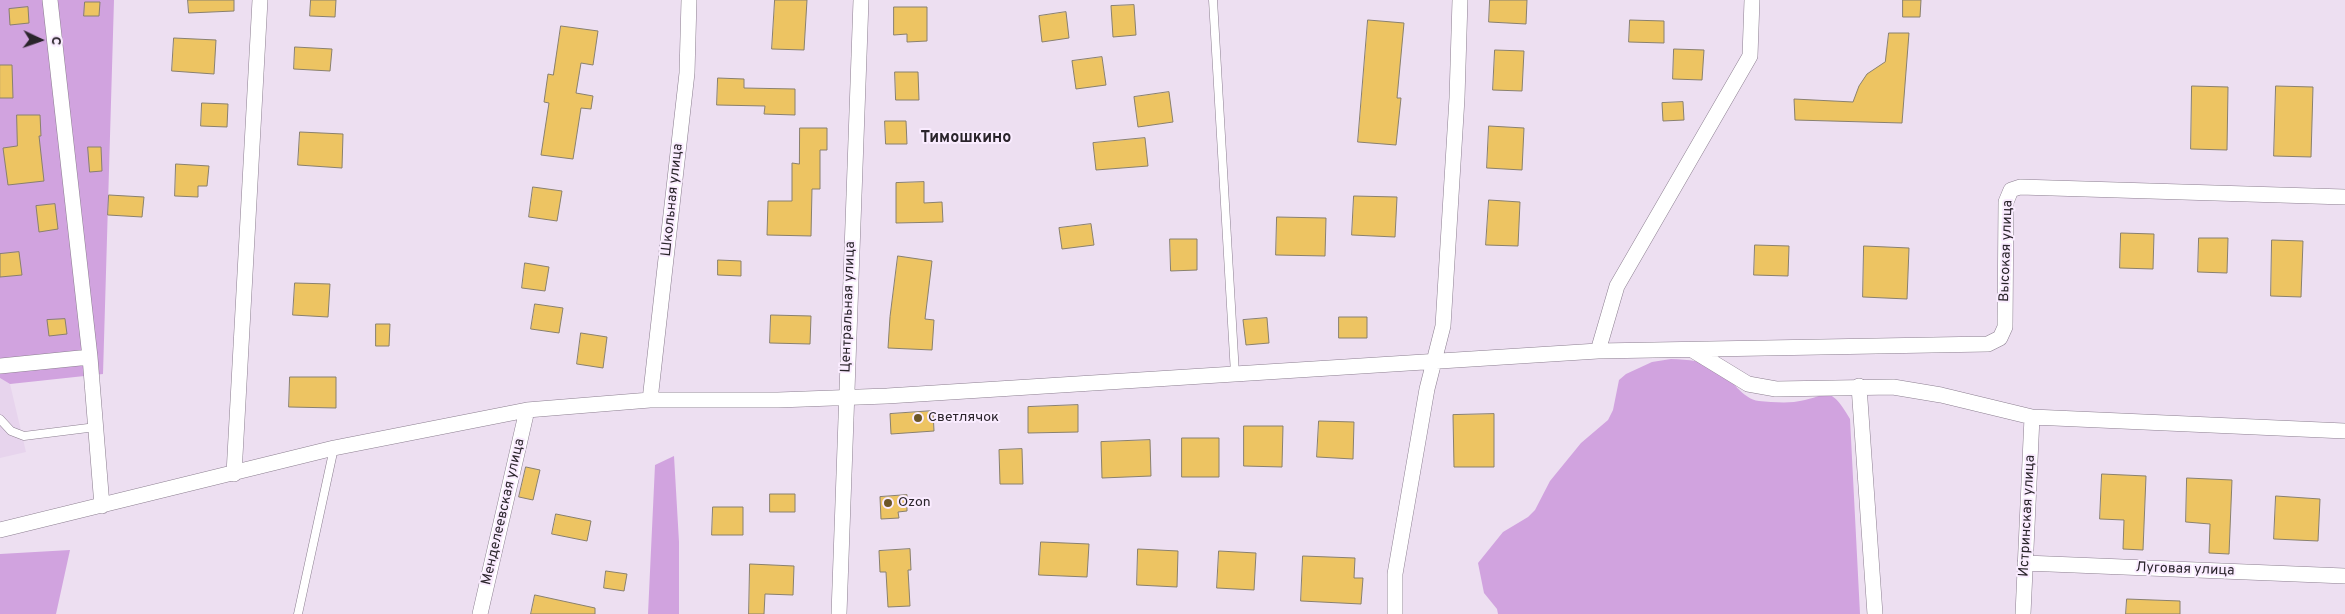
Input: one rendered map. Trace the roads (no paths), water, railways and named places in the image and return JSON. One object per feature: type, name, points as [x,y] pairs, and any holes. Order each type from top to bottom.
[{"type":"street","points":[[50,0],[90,357],[102,506]]},
{"type":"street","points":[[234,474],[260,0]]},
{"type":"street","name":"Школьная улица","points":[[650,400],[688,72],[689,0]]},
{"type":"street","name":"Центральная улица","points":[[839,614],[845,398],[861,0]]},
{"type":"street","points":[[1395,614],[1395,574],[1427,389],[1436,361],[1443,326],[1457,98],[1460,0]]},
{"type":"street","points":[[1598,351],[1617,286],[1750,56],[1752,0]]},
{"type":"street","name":"Высокая улица","points":[[0,530],[334,448],[527,410],[650,400],[845,398],[1598,351],[1988,344],[2000,338],[2005,326],[2006,202],[2011,190],[2020,187],[2345,197]]},
{"type":"street","points":[[1693,350],[1748,384],[1776,390],[1859,386],[1893,387],[1941,395],[2032,417],[2345,432]]},
{"type":"street","points":[[0,366],[90,357]]},
{"type":"street","points":[[1859,386],[1864,432],[1875,614]]},
{"type":"street","name":"Менделеевская улица","points":[[480,614],[527,410]]},
{"type":"street","name":"Истринская улица","points":[[2023,614],[2032,417]]},
{"type":"street","name":"Луговая улица","points":[[2025,563],[2345,576]]},
{"type":"lane","points":[[1213,0],[1235,374]]},
{"type":"lane","points":[[0,419],[11,431],[24,436],[96,426]]},
{"type":"lane","points":[[298,614],[334,448]]},
{"type":"place","name":"Светлячок","points":[[918,418]]},
{"type":"place","name":"Ozon","points":[[888,503]]},
{"type":"district","name":"Тимошкино","points":[[966,139]]}]
